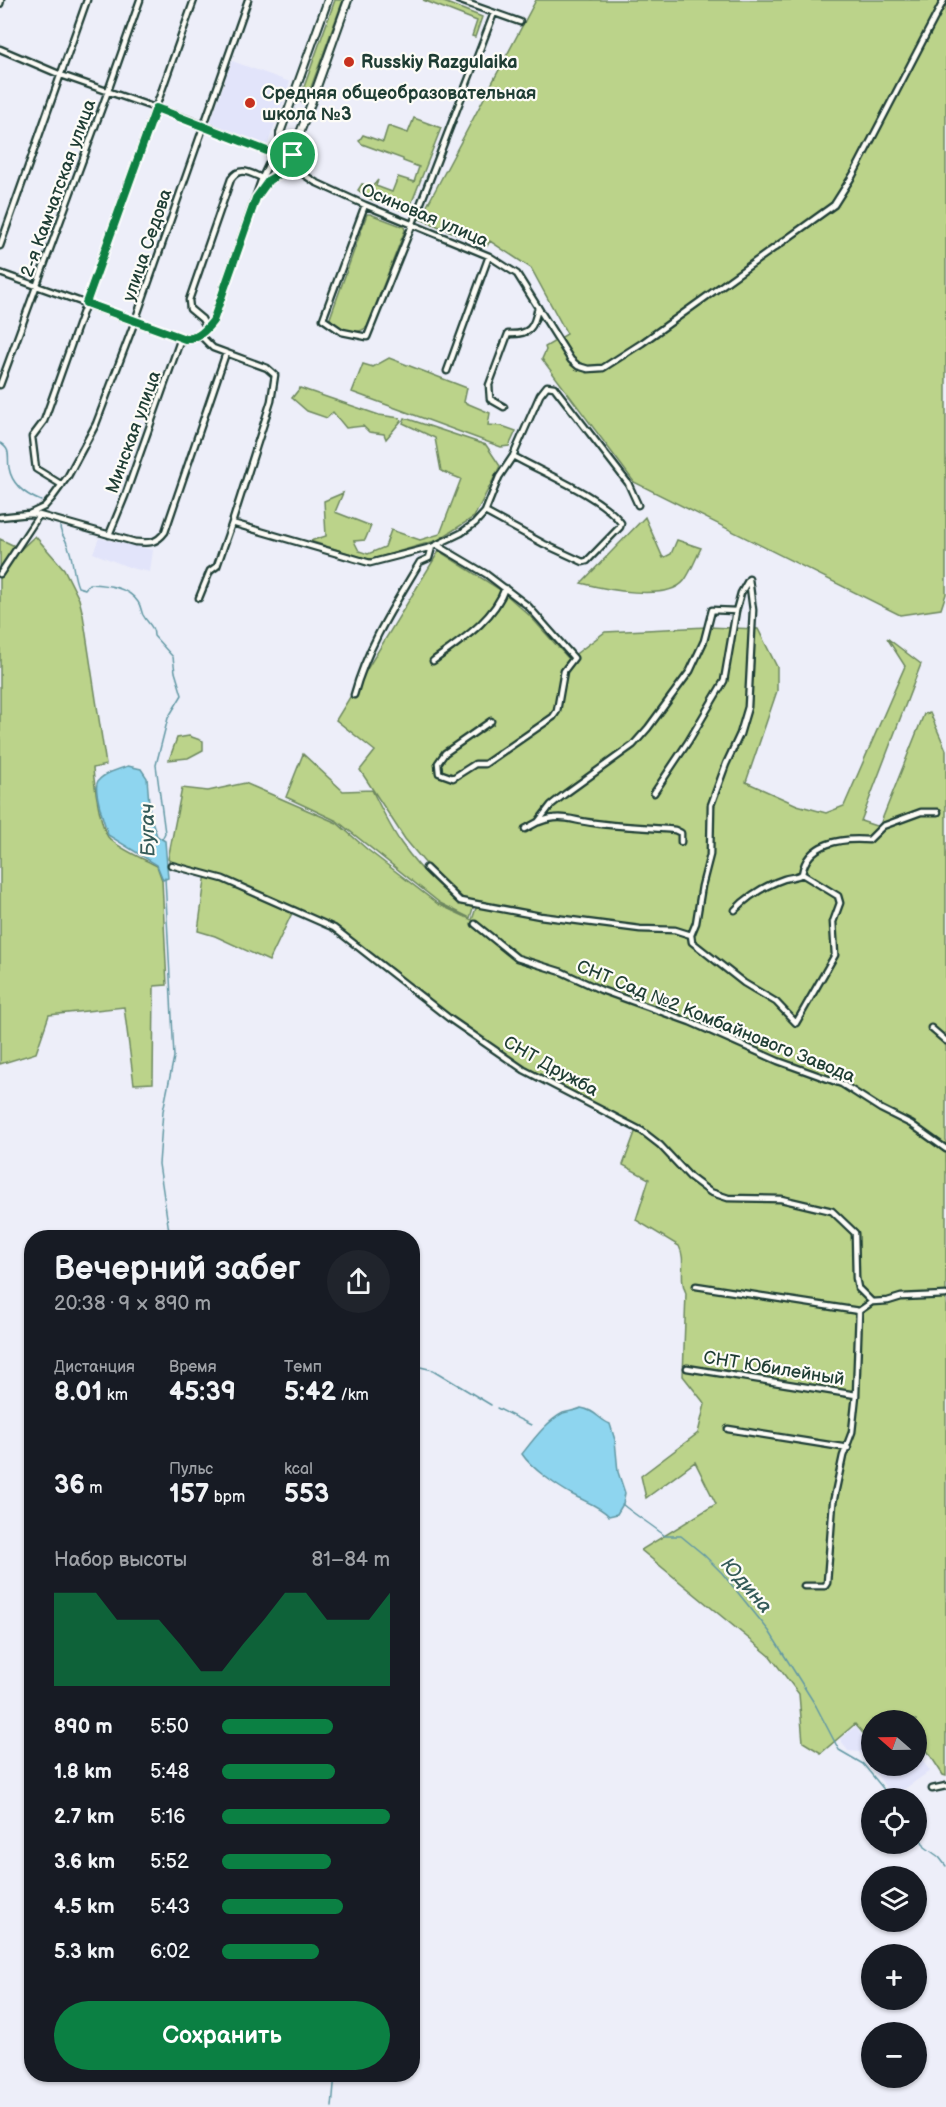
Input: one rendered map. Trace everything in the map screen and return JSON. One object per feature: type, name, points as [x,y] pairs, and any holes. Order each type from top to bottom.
[{"type":"street","points":[[0,246],[87,0]]},
{"type":"street","name":"2-я Камчатская улица","points":[[0,385],[140,0]]},
{"type":"street","points":[[62,485],[36,469],[32,437],[44,421],[194,0]]},
{"type":"street","name":"улица Седова","points":[[29,514],[44,507],[62,485],[96,424],[135,321],[248,0]]},
{"type":"street","points":[[280,145],[280,133],[328,0]]},
{"type":"street","points":[[291,149],[297,140],[312,102],[348,0]]},
{"type":"street","points":[[458,0],[520,22]]},
{"type":"street","name":"Осиновая улица","points":[[290,163],[315,182],[489,256],[517,274],[571,360],[578,366],[588,369],[603,368],[642,343],[834,205],[853,175],[944,0]]},
{"type":"street","points":[[365,205],[323,319],[342,332],[367,337],[494,13]]},
{"type":"street","points":[[0,49],[61,75],[203,125],[272,155],[279,165],[290,163]]},
{"type":"street","points":[[294,95],[312,102]]},
{"type":"street","points":[[0,273],[181,338],[192,339],[200,335],[213,321],[262,177],[275,148],[280,145],[287,146],[293,155],[290,163],[285,171],[269,180],[256,198]]},
{"type":"street","points":[[207,328],[202,319],[190,309],[189,300],[231,179],[237,172],[242,171],[262,177]]},
{"type":"street","points":[[447,371],[489,256]]},
{"type":"street","points":[[504,407],[490,399],[489,385],[507,334],[527,332],[534,325],[538,307]]},
{"type":"street","points":[[199,598],[210,572],[217,566],[232,523],[271,401],[275,375],[267,368],[213,348],[200,335]]},
{"type":"street","name":"Минская улица","points":[[109,535],[181,338]]},
{"type":"street","points":[[0,517],[39,515],[109,535],[149,543],[160,539],[165,532],[226,353]]},
{"type":"street","points":[[232,523],[370,563],[435,546],[461,533],[485,512],[499,477],[513,456],[540,395],[547,386],[554,387],[628,483],[638,505]]},
{"type":"street","points":[[485,512],[583,562],[587,561],[620,527],[621,523],[606,508],[513,456]]},
{"type":"street","points":[[44,507],[44,514],[49,517]]},
{"type":"street","points":[[0,574],[39,515]]},
{"type":"street","points":[[435,546],[505,588],[528,606],[574,658],[564,671],[557,711],[553,717],[485,764],[475,764],[453,778],[439,772],[438,764],[445,753],[491,721]]},
{"type":"street","points":[[354,695],[357,681],[383,623],[420,562],[429,558],[435,546]]},
{"type":"street","points":[[426,868],[460,901],[540,916],[640,929],[675,930],[691,935],[696,923],[710,855],[711,805],[740,734],[748,707],[753,610],[749,579],[741,593],[736,610],[724,681],[654,793]]},
{"type":"street","points":[[433,661],[468,635],[500,603],[505,588]]},
{"type":"street","points":[[538,822],[551,805],[617,758],[648,728],[690,671],[704,641],[712,610],[736,610]]},
{"type":"street","points":[[735,910],[746,898],[760,889],[802,874],[807,856],[820,847],[847,838],[869,840],[883,826],[921,812],[938,812]]},
{"type":"street","points":[[525,829],[551,817],[566,817],[593,823],[675,830],[681,833],[681,842]]},
{"type":"street","name":"СНТ Дружба","points":[[171,865],[223,879],[334,928],[450,1019],[524,1070],[642,1131],[660,1145],[690,1177],[710,1192],[729,1198],[781,1199],[832,1211],[855,1233],[858,1288],[872,1302]]},
{"type":"street","name":"СНТ Сад №2 Комбайнового Завода","points":[[691,935],[692,942],[744,983],[776,1002],[796,1023],[835,955],[833,922],[840,903],[838,896],[802,874]]},
{"type":"street","name":"СНТ Сад №2 Комбайнового Завода","points":[[475,924],[517,958],[562,972],[601,990],[690,1022],[778,1061],[842,1084],[881,1109],[911,1124],[946,1149]]},
{"type":"street","points":[[931,1028],[946,1041]]},
{"type":"street","points":[[696,1286],[858,1311],[872,1302],[901,1297],[946,1295]]},
{"type":"street","name":"СНТ Юбилейный","points":[[804,1586],[825,1586],[827,1583],[833,1503],[843,1456],[848,1448],[852,1432],[856,1395],[858,1311]]},
{"type":"street","name":"СНТ Юбилейный","points":[[687,1368],[856,1395]]},
{"type":"street","points":[[728,1429],[848,1448]]},
{"type":"street","points":[[932,1789],[946,1786]]},
{"type":"shaded area","name":"Средняя общеобразовательная школа №3","points":[[232,61],[290,82],[267,146],[210,124]]},
{"type":"shaded area","points":[[99,538],[153,550],[150,572],[131,568],[93,553]]},
{"type":"shaded area","points":[[856,1726],[861,1735],[861,1753],[848,1751],[840,1739]]},
{"type":"shaded area","points":[[878,1776],[923,1776],[906,1788],[886,1788]]},
{"type":"green space","points":[[335,0],[343,0],[310,90],[307,92],[304,91],[304,87]]},
{"type":"green space","points":[[423,0],[439,0],[482,17],[475,37],[472,36],[477,21]]},
{"type":"green space","points":[[536,0],[946,0],[946,594],[941,609],[900,615],[634,482],[542,359],[545,347],[567,334],[531,268],[490,241],[487,246],[420,219]]},
{"type":"green space","points":[[414,118],[441,128],[408,212],[370,199],[358,190],[362,184],[372,187],[378,180],[376,186],[392,192],[398,177],[414,182],[419,167],[359,141],[363,135],[383,142],[388,126],[408,133]]},
{"type":"green space","points":[[367,214],[404,227],[405,230],[367,327],[352,331],[337,326],[330,318]]},
{"type":"green space","points":[[389,358],[467,388],[464,402],[490,413],[488,425],[502,426],[516,431],[509,446],[501,447],[352,392],[363,364],[373,367]]},
{"type":"green space","points":[[300,388],[379,415],[400,418],[401,421],[386,439],[384,434],[369,432],[363,426],[346,428],[333,412],[327,418],[307,411],[292,398]]},
{"type":"green space","points":[[405,418],[486,445],[500,466],[474,517],[438,540],[370,560],[310,541],[326,536],[324,501],[343,493],[335,512],[371,526],[365,540],[354,541],[359,551],[368,554],[385,547],[391,530],[420,540],[440,534],[461,479],[441,471],[435,438],[403,423]]},
{"type":"green space","points":[[645,517],[663,558],[671,554],[677,540],[701,548],[684,581],[664,591],[650,592],[619,591],[581,583]]},
{"type":"green space","points":[[35,536],[64,569],[79,599],[83,615],[106,765],[93,768],[102,823],[108,837],[118,845],[157,866],[162,880],[167,985],[154,986],[153,1083],[134,1084],[124,1007],[49,1015],[36,1053],[0,1064],[0,539],[21,549]]},
{"type":"green space","points":[[439,551],[502,591],[529,615],[569,659],[605,632],[707,627],[758,629],[777,667],[777,691],[746,782],[797,805],[826,813],[844,806],[905,666],[887,638],[921,664],[861,821],[879,827],[924,714],[930,713],[946,750],[946,1776],[943,1775],[927,1750],[927,1710],[861,1710],[861,1731],[855,1724],[821,1753],[803,1742],[799,1694],[770,1656],[641,1550],[716,1504],[695,1462],[646,1498],[641,1476],[698,1433],[705,1404],[683,1376],[686,1293],[679,1246],[636,1220],[649,1179],[623,1165],[637,1127],[525,1068],[453,1020],[334,926],[295,907],[269,961],[215,936],[198,931],[206,873],[168,859],[182,788],[208,791],[245,783],[337,823],[438,904],[472,920],[478,902],[463,898],[426,864],[405,839],[360,770],[375,751],[336,720]]},
{"type":"green space","points":[[189,736],[203,741],[203,750],[188,758],[169,760],[177,738]]},
{"type":"green space","points":[[303,754],[343,791],[372,790],[401,843],[424,871],[443,889],[473,908],[470,918],[440,903],[337,821],[286,797]]},
{"type":"water","points":[[128,766],[141,769],[147,778],[150,815],[157,836],[165,841],[168,878],[163,880],[157,865],[108,835],[104,823],[97,791],[98,781]]},
{"type":"water","points":[[581,1408],[610,1424],[615,1440],[618,1472],[625,1493],[623,1504],[617,1514],[609,1516],[596,1506],[560,1487],[538,1471],[522,1454],[551,1421],[563,1413]]},
{"type":"waterway","name":"Бугач","points":[[0,443],[8,451],[9,468],[16,484],[30,496],[41,501]]},
{"type":"waterway","name":"Бугач","points":[[60,526],[71,555],[78,587],[85,589],[89,584],[102,585],[116,587],[128,593],[139,604],[154,636],[173,657],[182,695],[168,718],[156,765],[165,833],[162,839]]},
{"type":"waterway","name":"Бугач","points":[[165,878],[174,1057],[163,1111],[159,1164],[169,1230]]},
{"type":"waterway","name":"Юдина","points":[[420,1367],[433,1370],[491,1405]]},
{"type":"waterway","name":"Юдина","points":[[497,1408],[531,1425]]},
{"type":"waterway","name":"Юдина","points":[[622,1504],[665,1536],[681,1536],[722,1573],[769,1631],[816,1706],[839,1750],[863,1764],[883,1788]]},
{"type":"waterway","name":"Юдина","points":[[927,1848],[939,1857],[946,1866]]},
{"type":"waterway","name":"Бугач","points":[[332,2107],[334,2082]]},
{"type":"place","name":"Russkiy Razgulaika","points":[[349,62]]},
{"type":"place","name":"Средняя общеобразовательная школа №3","points":[[250,103]]},
{"type":"route","points":[[156,108],[272,153],[277,146],[287,146],[293,155],[285,171],[269,180],[256,198],[213,321],[200,335],[192,339],[185,339],[86,303],[156,108]]}]
